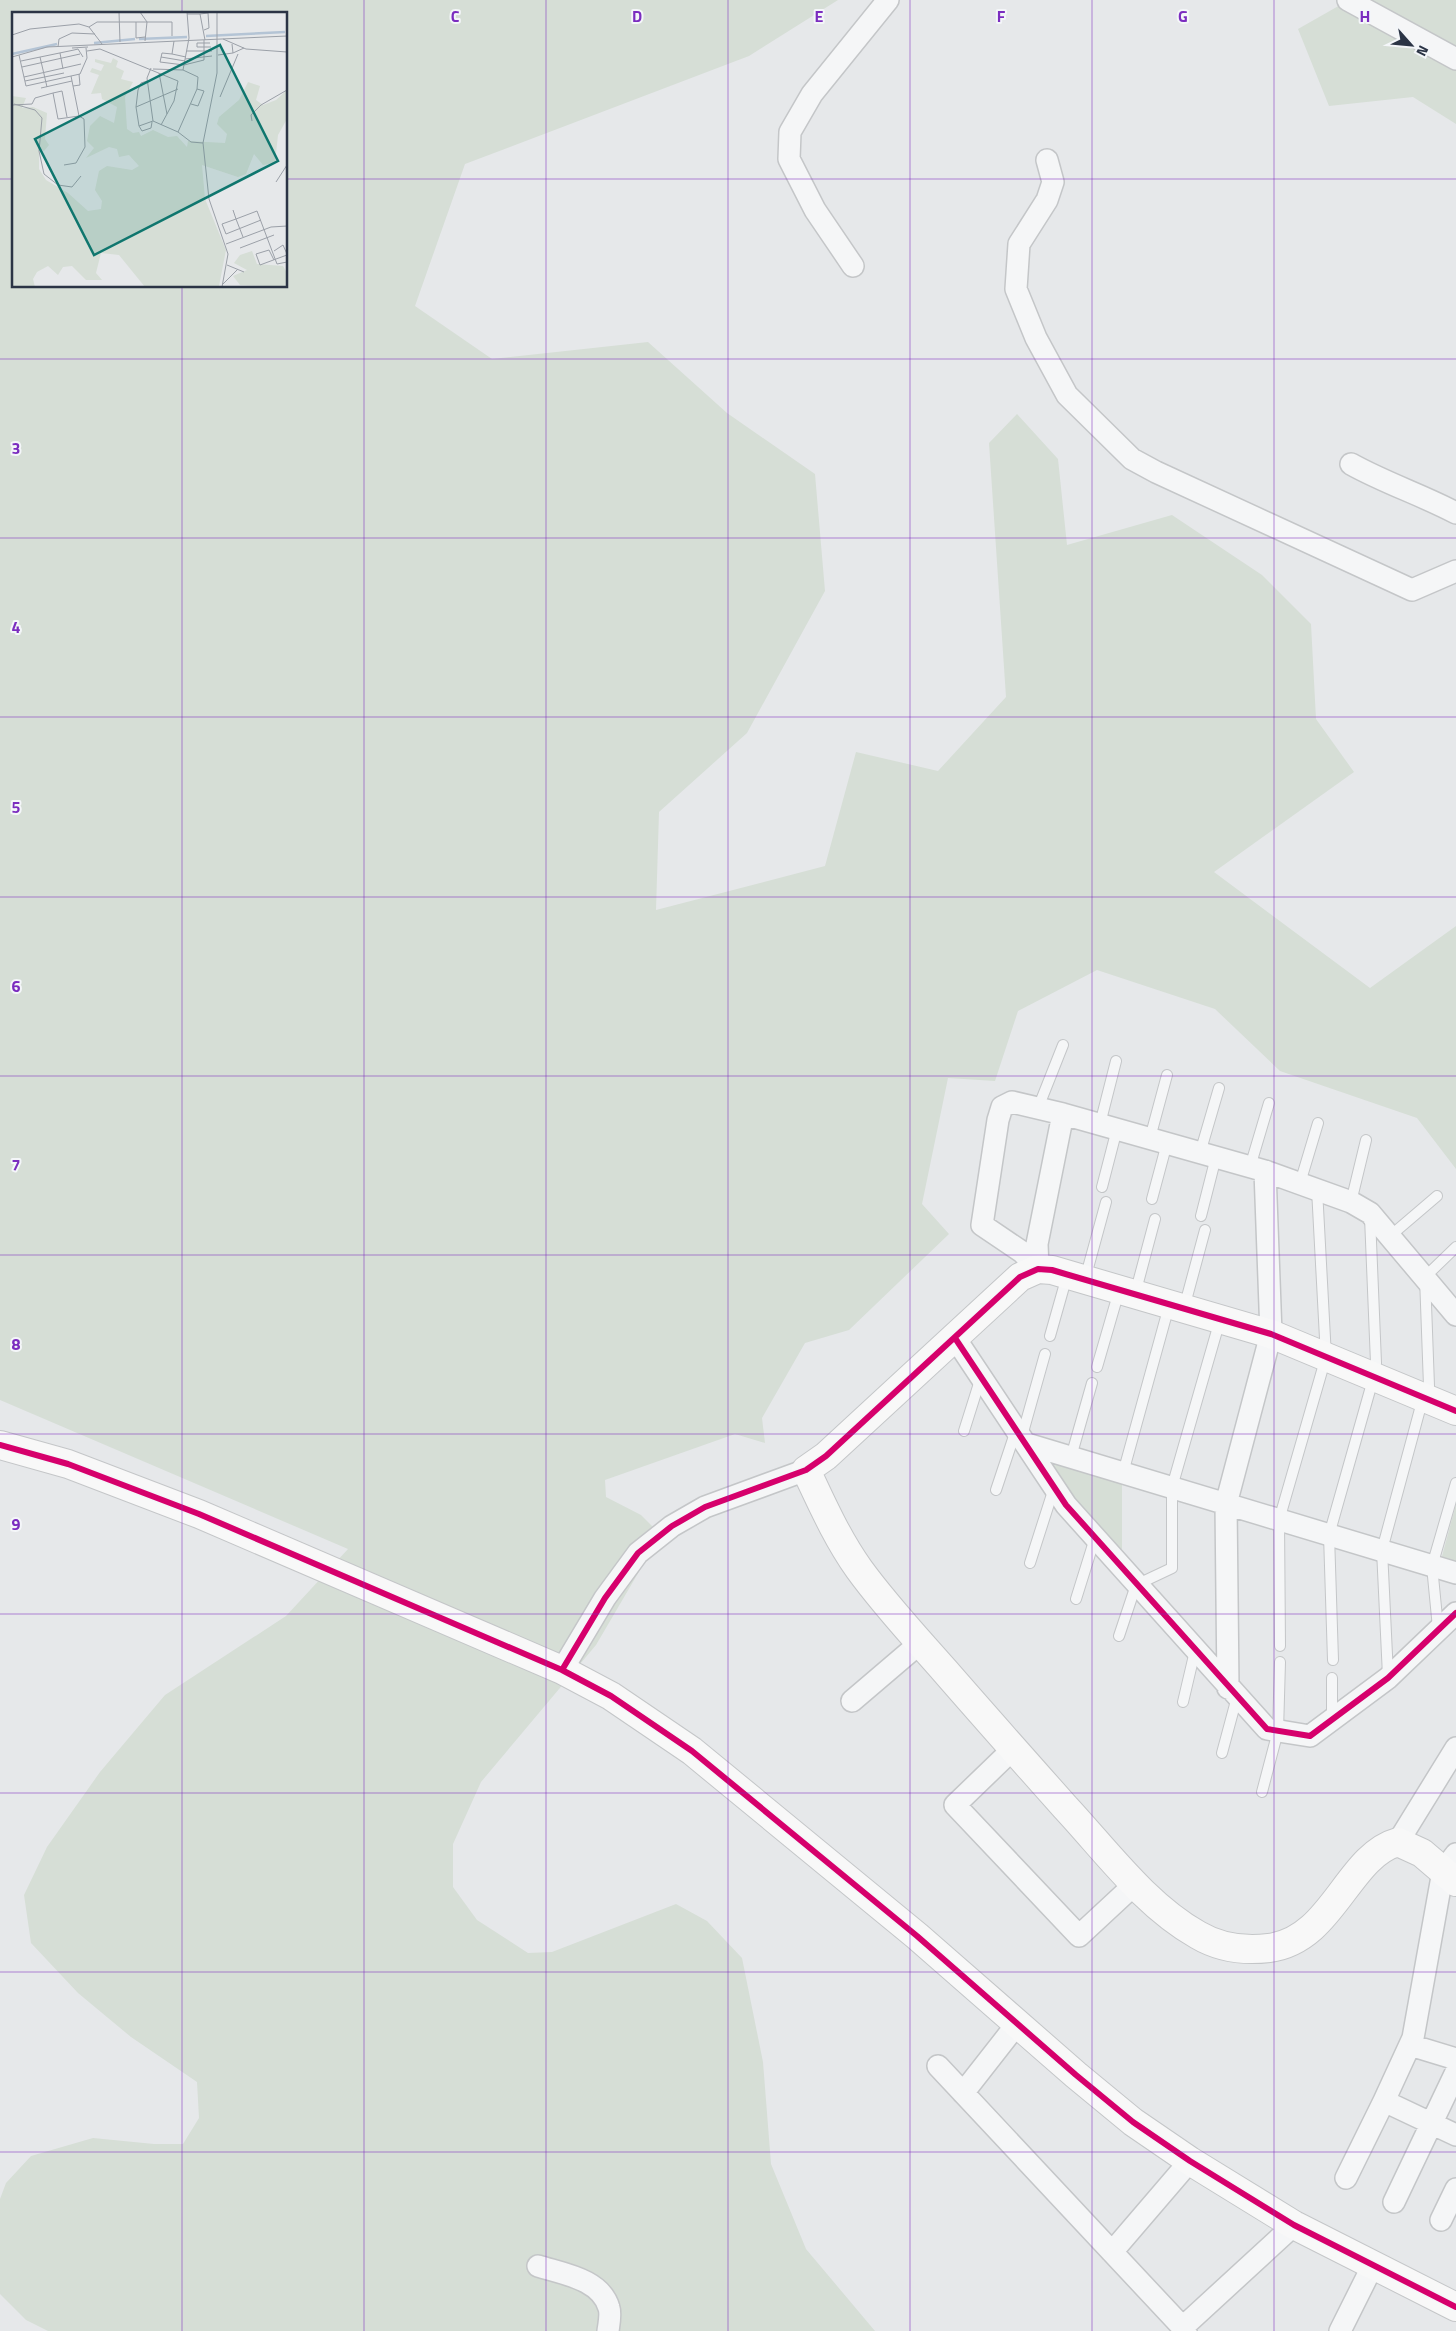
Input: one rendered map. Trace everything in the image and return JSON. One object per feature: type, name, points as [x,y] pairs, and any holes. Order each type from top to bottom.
[{"type":"street","points":[[853,266],[815,210],[790,159],[790,132],[812,94],[888,0]]},
{"type":"street","points":[[1348,0],[1456,59]]},
{"type":"street","points":[[1047,160],[1053,182],[1047,200],[1019,244],[1016,289],[1036,338],[1067,395],[1132,458],[1148,468],[1412,590],[1456,571]]},
{"type":"street","points":[[1352,464],[1374,477],[1426,497],[1456,513]]},
{"type":"street","points":[[1456,1315],[1370,1213],[1351,1202],[1257,1169],[1109,1126],[1012,1102],[1002,1107],[982,1225],[1022,1252],[1038,1269],[1076,1277],[1271,1334],[1456,1411]]},
{"type":"street","points":[[1038,1269],[1037,1244],[1063,1114]]},
{"type":"street","points":[[1233,1693],[1226,1504],[1271,1334],[1257,1169]]},
{"type":"street","points":[[562,1670],[606,1598],[638,1553],[672,1526],[704,1507],[806,1470],[826,1456],[1020,1277],[1038,1269]]},
{"type":"street","points":[[955,1338],[1066,1504],[1136,1585],[1267,1729],[1310,1736],[1332,1717],[1388,1678],[1438,1628],[1456,1613]]},
{"type":"street","points":[[1022,1436],[1071,1457],[1456,1573]]},
{"type":"street","points":[[0,1445],[68,1464],[199,1514],[562,1670],[611,1696],[692,1751],[917,1936],[1133,2122],[1190,2161],[1294,2225],[1456,2307]]},
{"type":"street","points":[[806,1470],[833,1526],[859,1568],[920,1643],[1135,1884],[1177,1922],[1199,1936],[1224,1946],[1247,1950],[1270,1948],[1291,1943],[1312,1928],[1373,1855],[1388,1844],[1398,1842],[1452,1869],[1410,2045],[1346,2178]]},
{"type":"street","points":[[852,1701],[920,1643]]},
{"type":"street","points":[[1398,1842],[1456,1748]]},
{"type":"street","points":[[1013,1749],[954,1805],[1079,1936],[1135,1884]]},
{"type":"street","points":[[963,2093],[1017,2024]]},
{"type":"street","points":[[1410,2045],[1456,2059]]},
{"type":"street","points":[[938,2066],[1185,2329],[1294,2225]]},
{"type":"street","points":[[1394,2202],[1456,2072]]},
{"type":"street","points":[[1384,2101],[1456,2135]]},
{"type":"street","points":[[1112,2252],[1190,2161]]},
{"type":"street","points":[[1441,2220],[1456,2189]]},
{"type":"street","points":[[1340,2331],[1373,2265]]},
{"type":"street","points":[[538,2266],[580,2279],[599,2289],[610,2308],[608,2331]]},
{"type":"lane","points":[[1038,1108],[1063,1046]]},
{"type":"lane","points":[[1102,1187],[1116,1061]]},
{"type":"lane","points":[[1152,1199],[1167,1075]]},
{"type":"lane","points":[[1201,1216],[1208,1155],[1219,1088]]},
{"type":"lane","points":[[1257,1169],[1269,1103]]},
{"type":"lane","points":[[1280,1646],[1279,1520],[1326,1357],[1309,1186],[1318,1123]]},
{"type":"lane","points":[[1351,1202],[1366,1140]]},
{"type":"lane","points":[[1390,1237],[1437,1196]]},
{"type":"lane","points":[[1050,1336],[1106,1202]]},
{"type":"lane","points":[[1333,1660],[1329,1535],[1376,1364],[1370,1213]]},
{"type":"lane","points":[[1097,1367],[1155,1219]]},
{"type":"lane","points":[[1123,1473],[1176,1307],[1205,1230]]},
{"type":"lane","points":[[1388,1678],[1382,1550],[1423,1398],[1429,1386],[1425,1277],[1456,1247]]},
{"type":"lane","points":[[1119,1636],[1136,1585],[1172,1568],[1172,1487],[1220,1319]]},
{"type":"lane","points":[[996,1490],[1022,1436],[1045,1354]]},
{"type":"lane","points":[[964,1431],[982,1376]]},
{"type":"lane","points":[[1071,1457],[1092,1383]]},
{"type":"lane","points":[[1438,1628],[1432,1566],[1456,1483]]},
{"type":"lane","points":[[1030,1563],[1054,1487]]},
{"type":"lane","points":[[1076,1599],[1095,1538]]},
{"type":"lane","points":[[1183,1702],[1195,1651]]},
{"type":"lane","points":[[1262,1792],[1278,1731],[1280,1662]]},
{"type":"lane","points":[[1332,1678],[1332,1717]]},
{"type":"lane","points":[[1222,1753],[1233,1693]]},
{"type":"shaded area","points":[[0,0],[838,0],[749,56],[465,164],[415,306],[492,359],[648,342],[727,413],[815,474],[825,591],[747,733],[659,812],[656,910],[825,866],[856,752],[938,771],[1006,697],[989,443],[1017,414],[1058,459],[1067,545],[1172,515],[1262,575],[1311,624],[1316,719],[1354,772],[1214,872],[1370,988],[1456,926],[1456,1169],[1417,1118],[1280,1071],[1215,1009],[1097,970],[1018,1011],[995,1081],[948,1078],[922,1204],[949,1234],[849,1330],[805,1343],[762,1418],[765,1443],[735,1434],[605,1480],[606,1497],[641,1515],[653,1527],[654,1546],[596,1645],[481,1782],[453,1844],[453,1887],[477,1920],[528,1953],[552,1952],[676,1904],[707,1921],[742,1958],[763,2062],[771,2164],[806,2249],[875,2331],[48,2331],[26,2320],[0,2294],[0,2199],[6,2183],[31,2156],[93,2138],[154,2144],[183,2144],[199,2118],[197,2082],[131,2037],[78,1993],[31,1943],[24,1895],[47,1847],[100,1772],[165,1695],[286,1616],[348,1549],[0,1400]]},
{"type":"shaded area","points":[[1349,0],[1456,0],[1456,124],[1413,97],[1329,106],[1298,29]]},
{"type":"shaded area","points":[[1051,1456],[1122,1478],[1122,1557],[1047,1467]]},
{"type":"shaded area","points":[[1456,1504],[1456,1565],[1441,1560]]},
{"type":"cycle path","points":[[562,1670],[605,1598],[638,1553],[672,1526],[705,1507],[806,1470],[826,1456],[1020,1277],[1038,1269],[1052,1270],[1271,1334],[1456,1411]]},
{"type":"cycle path","points":[[955,1338],[1066,1505],[1267,1729],[1310,1736],[1388,1678],[1456,1613]]},
{"type":"cycle path","points":[[0,1445],[68,1464],[199,1514],[562,1670],[611,1696],[692,1751],[917,1936],[1076,2075],[1133,2122],[1190,2161],[1294,2225],[1456,2307]]}]
